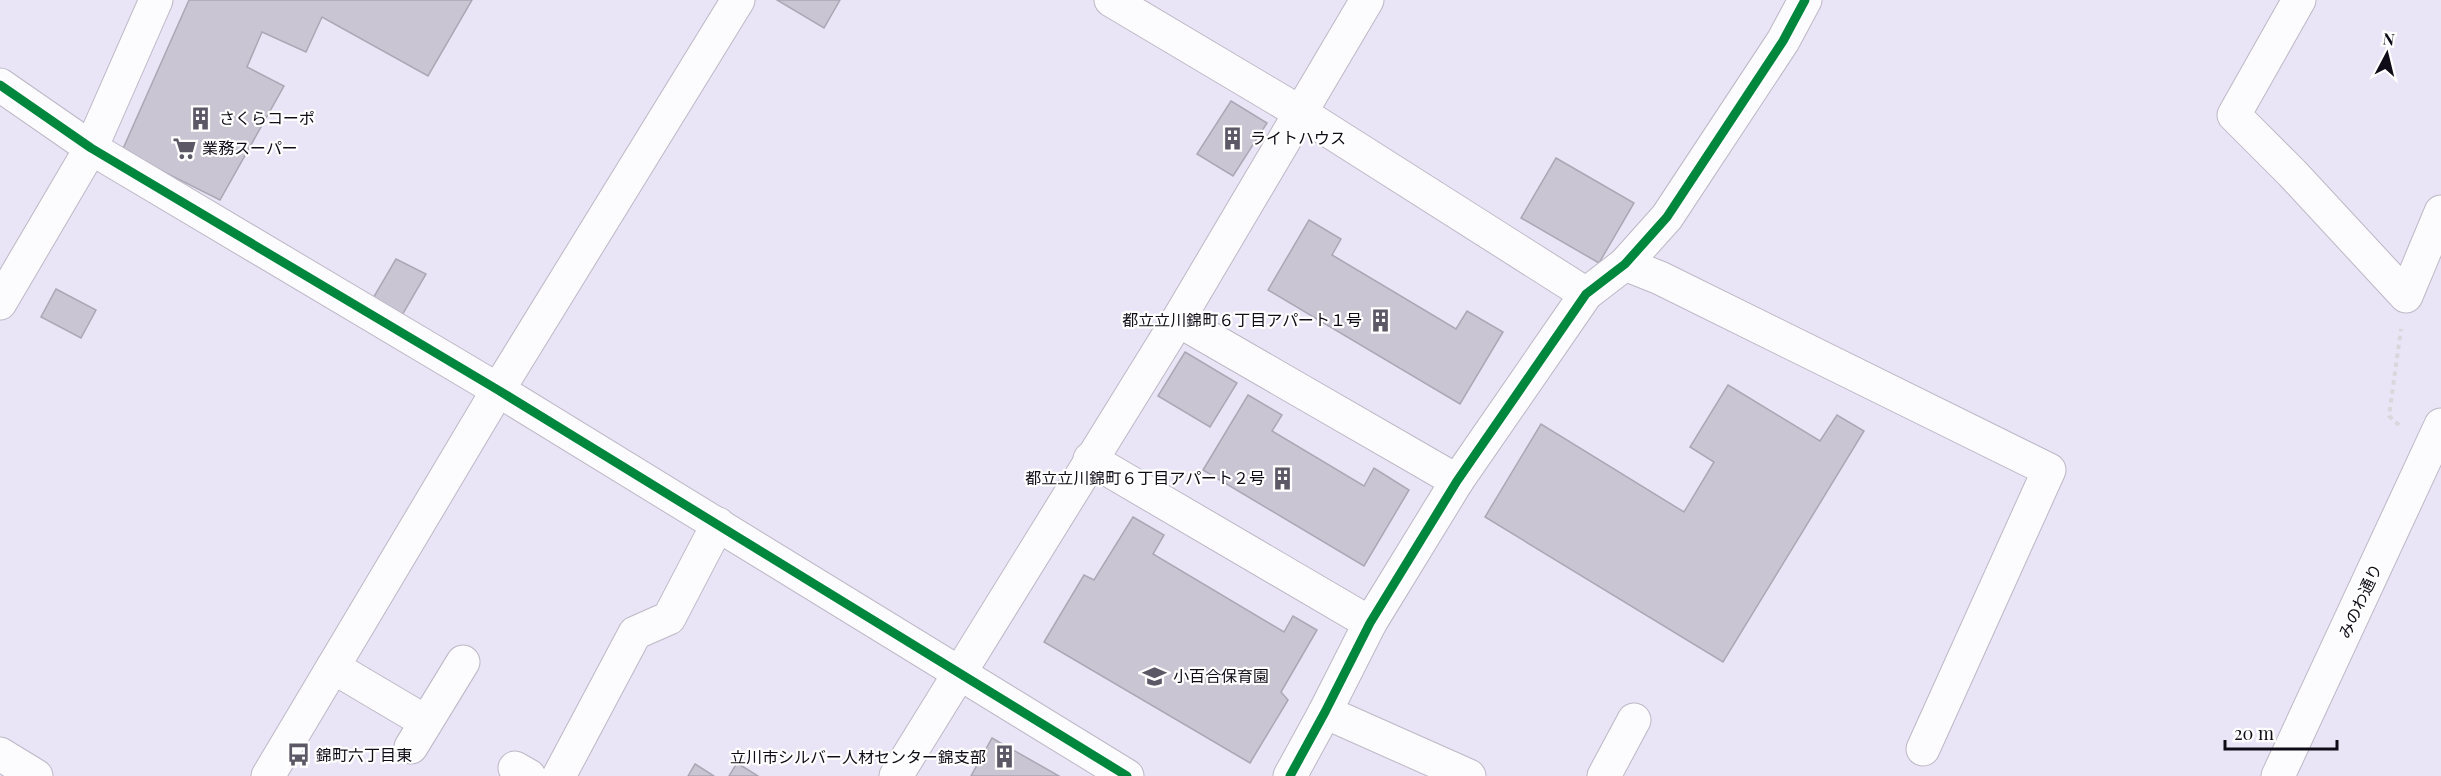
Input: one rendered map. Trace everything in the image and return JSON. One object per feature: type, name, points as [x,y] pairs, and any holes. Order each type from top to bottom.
[{"type":"street","points":[[0,303],[91,148],[156,0]]},
{"type":"street","points":[[268,776],[498,390],[738,0]]},
{"type":"street","points":[[1111,0],[1301,114],[1586,294]]},
{"type":"street","points":[[896,776],[1178,320],[1367,0]]},
{"type":"street","points":[[1290,776],[1370,623],[1457,481],[1586,294],[1624,264],[1667,217],[1783,41],[1805,0]]},
{"type":"street","points":[[2300,0],[2234,116],[2292,172],[2406,296],[2441,212]]},
{"type":"street","points":[[0,85],[91,148],[498,390],[1127,776]]},
{"type":"street","points":[[1624,264],[1660,278],[2049,470],[1923,749]]},
{"type":"street","points":[[1178,320],[1457,481]]},
{"type":"street","name":"みのわ通り","points":[[2278,776],[2441,425]]},
{"type":"street","points":[[1090,459],[1370,623]]},
{"type":"street","points":[[559,776],[635,633],[669,618],[718,525]]},
{"type":"street","points":[[333,667],[419,734],[463,662]]},
{"type":"street","points":[[1325,712],[1469,776]]},
{"type":"street","points":[[1604,776],[1634,720]]},
{"type":"street","points":[[0,754],[36,776]]},
{"type":"path","points":[[2399,425],[2389,416],[2406,296]]},
{"type":"building","name":"さくらコーポ","points":[[189,0],[472,0],[428,76],[322,17],[306,52],[262,32],[247,67],[284,86],[220,200],[122,151]]},
{"type":"building","points":[[777,0],[840,0],[824,28]]},
{"type":"building","name":"ライトハウス","points":[[1231,101],[1267,123],[1233,176],[1197,154]]},
{"type":"building","points":[[1556,158],[1634,203],[1599,263],[1521,218]]},
{"type":"building","name":"都立立川錦町６丁目アパート１号","points":[[1309,220],[1341,239],[1332,255],[1456,329],[1467,311],[1503,332],[1460,404],[1268,290]]},
{"type":"building","points":[[396,259],[426,274],[401,317],[372,300]]},
{"type":"building","points":[[56,289],[96,310],[81,338],[41,317]]},
{"type":"building","points":[[1185,352],[1237,383],[1210,427],[1158,396]]},
{"type":"building","points":[[1728,385],[1820,441],[1837,415],[1864,431],[1723,662],[1485,517],[1541,424],[1684,512],[1714,462],[1690,447]]},
{"type":"building","name":"都立立川錦町６丁目アパート２号","points":[[1248,395],[1282,415],[1272,431],[1364,486],[1374,468],[1409,490],[1364,566],[1203,470]]},
{"type":"building","points":[[1133,517],[1164,535],[1153,554],[1284,632],[1293,616],[1317,630],[1281,692],[1288,700],[1250,763],[1044,642],[1084,575],[1094,580]]},
{"type":"building","name":"立川市シルバー人材センター錦支部","points":[[992,738],[1059,776],[971,776]]},
{"type":"building","points":[[737,763],[758,776],[729,776]]},
{"type":"building","points":[[695,764],[714,776],[688,776]]},
{"type":"cycle path","points":[[1290,776],[1370,623],[1457,481],[1586,294],[1625,264],[1667,217],[1783,41],[1805,0]]},
{"type":"cycle path","points":[[0,85],[91,148],[498,390],[1127,776]]},
{"type":"place","name":"さくらコーポ","points":[[201,118]]},
{"type":"place","name":"ライトハウス","points":[[1232,138]]},
{"type":"place","name":"業務スーパー","points":[[184,148]]},
{"type":"place","name":"都立立川錦町６丁目アパート１号","points":[[1380,320]]},
{"type":"place","name":"都立立川錦町６丁目アパート２号","points":[[1283,478]]},
{"type":"place","name":"小百合保育園","points":[[1155,676]]},
{"type":"place","name":"錦町六丁目東","points":[[298,755]]},
{"type":"place","name":"立川市シルバー人材センター錦支部","points":[[1004,757]]}]
